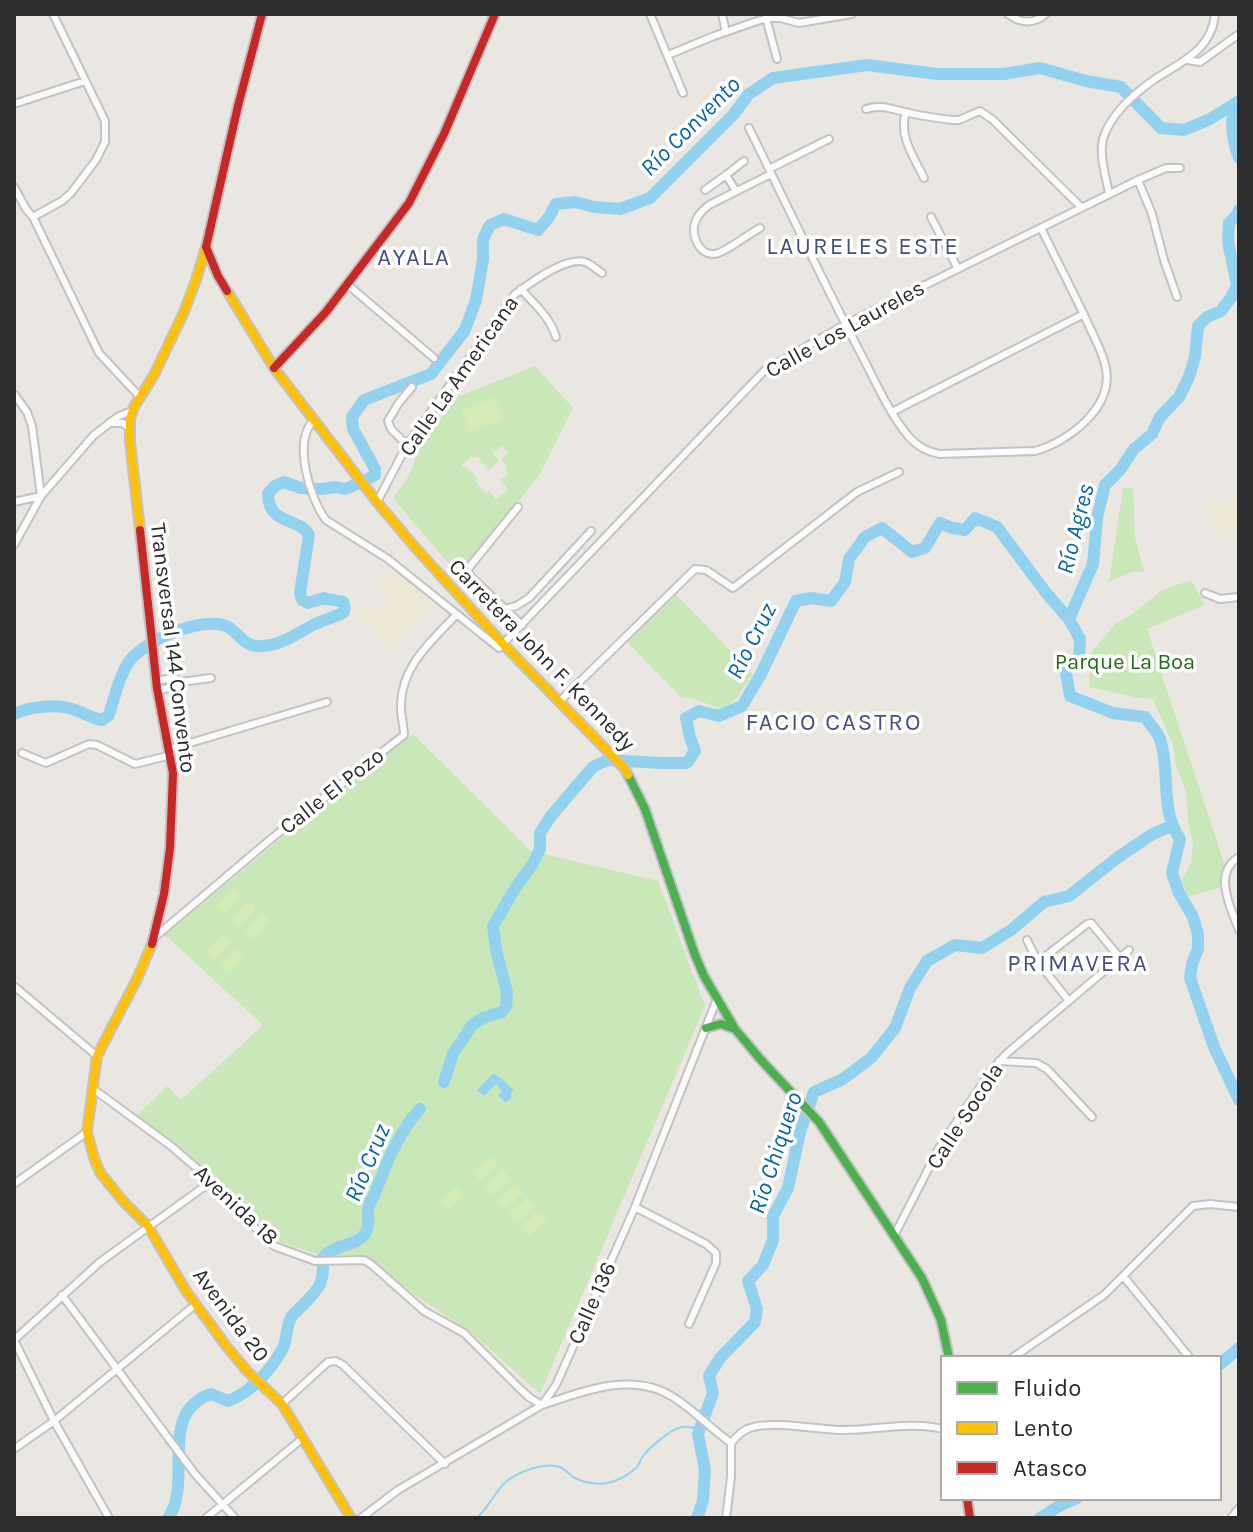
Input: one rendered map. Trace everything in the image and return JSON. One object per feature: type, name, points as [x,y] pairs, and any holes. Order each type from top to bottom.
[{"type":"street","points":[[33,217],[71,193],[96,160],[105,142],[105,121],[53,14]]},
{"type":"street","points":[[206,247],[262,14]]},
{"type":"street","points":[[274,368],[305,337],[348,285],[406,207],[426,171],[495,14]]},
{"type":"street","points":[[650,14],[683,93]]},
{"type":"street","points":[[722,14],[726,32]]},
{"type":"street","points":[[668,55],[766,16],[799,23],[852,14]]},
{"type":"street","points":[[1008,14],[1023,22],[1046,14]]},
{"type":"street","points":[[1109,194],[1103,165],[1103,139],[1113,121],[1136,95],[1187,60],[1207,39],[1215,14]]},
{"type":"street","points":[[766,16],[777,59]]},
{"type":"street","points":[[1187,60],[1200,62],[1239,34]]},
{"type":"street","points":[[14,104],[85,81]]},
{"type":"street","points":[[866,109],[880,106],[952,120],[980,111],[987,114],[1082,208]]},
{"type":"street","points":[[906,112],[902,128],[924,178]]},
{"type":"street","points":[[749,128],[892,412],[913,441],[936,454],[1035,451],[1058,443],[1073,433],[1099,403],[1105,389],[1105,364],[1041,228]]},
{"type":"street","points":[[760,228],[719,253],[710,254],[696,242],[693,231],[695,221],[709,205],[829,139]]},
{"type":"street","points":[[705,190],[744,161]]},
{"type":"street","name":"Calle Los Laureles","points":[[503,644],[765,370],[846,324],[1109,194],[1166,168],[1180,168]]},
{"type":"street","points":[[726,175],[736,191]]},
{"type":"street","points":[[1138,180],[1151,210],[1177,297]]},
{"type":"street","points":[[14,187],[33,217],[99,353],[140,397]]},
{"type":"street","points":[[931,217],[958,269]]},
{"type":"street","name":"Carretera John F. Kennedy","points":[[206,247],[218,276],[274,368],[377,502],[503,644],[624,768],[645,809],[695,955],[717,999],[735,1029],[819,1122],[922,1278],[941,1320],[949,1356]]},
{"type":"street","name":"Transversal 144 Convento","points":[[87,1132],[97,1056],[154,939],[170,848],[173,773],[153,651],[131,450],[132,411],[160,362],[193,289],[206,247]]},
{"type":"street","name":"Calle La Americana","points":[[377,502],[407,445],[515,294],[556,268],[576,261],[602,273]]},
{"type":"street","points":[[193,289],[206,276],[218,276]]},
{"type":"street","points":[[348,285],[434,358]]},
{"type":"street","points":[[521,289],[545,315],[556,337]]},
{"type":"street","points":[[892,412],[1084,314]]},
{"type":"street","points":[[407,445],[391,429],[388,421],[412,387]]},
{"type":"street","points":[[14,394],[27,412],[32,426],[41,496]]},
{"type":"street","points":[[14,545],[41,496],[84,445],[109,423],[132,411]]},
{"type":"street","points":[[314,420],[308,425],[302,450],[320,513],[326,520],[388,559],[497,647],[503,644]]},
{"type":"street","points":[[109,423],[123,423],[130,429]]},
{"type":"street","points":[[559,702],[695,569],[706,570],[733,588],[857,492],[899,472]]},
{"type":"street","points":[[14,502],[41,496]]},
{"type":"street","points":[[518,507],[468,570],[470,576],[522,625]]},
{"type":"street","points":[[505,609],[529,598],[591,531]]},
{"type":"street","points":[[1205,593],[1220,599],[1239,597]]},
{"type":"street","name":"Calle El Pozo","points":[[154,939],[272,838],[404,735],[401,705],[408,671],[415,659],[456,615]]},
{"type":"street","points":[[157,686],[173,678],[181,682],[211,678]]},
{"type":"street","points":[[22,753],[46,763],[89,744],[135,764],[327,702]]},
{"type":"street","points":[[1239,857],[1229,865],[1225,875],[1226,892],[1239,930]]},
{"type":"street","points":[[1092,913],[1091,923],[1120,958]]},
{"type":"street","points":[[1038,962],[1091,923]]},
{"type":"street","points":[[1027,940],[1038,962],[1069,1001]]},
{"type":"street","name":"Calle Socola","points":[[894,1236],[939,1148],[999,1061],[1129,950]]},
{"type":"street","points":[[14,986],[97,1056]]},
{"type":"street","name":"Calle 136","points":[[361,1518],[398,1490],[542,1405],[556,1385],[635,1207],[717,999]]},
{"type":"street","points":[[706,1028],[718,1024],[735,1029]]},
{"type":"street","points":[[999,1061],[1036,1063],[1047,1069],[1092,1117]]},
{"type":"street","name":"Avenida 18","points":[[92,1088],[171,1146],[212,1181],[274,1246],[315,1261],[364,1260],[424,1311],[464,1333],[517,1386],[542,1405]]},
{"type":"street","points":[[14,1184],[87,1132]]},
{"type":"street","name":"Avenida 20","points":[[87,1132],[101,1174],[148,1226],[196,1304],[227,1347],[282,1404],[351,1518]]},
{"type":"street","points":[[109,1518],[54,1421],[14,1340],[100,1262],[212,1181]]},
{"type":"street","points":[[1015,1356],[1104,1295],[1193,1206],[1239,1207]]},
{"type":"street","points":[[635,1207],[706,1244],[716,1253],[716,1263],[689,1324]]},
{"type":"street","points":[[1124,1277],[1188,1356]]},
{"type":"street","points":[[62,1295],[185,1462],[235,1518]]},
{"type":"street","points":[[14,1449],[54,1421],[196,1304]]},
{"type":"street","points":[[282,1404],[328,1362],[336,1361],[445,1464]]},
{"type":"street","points":[[556,1385],[567,1397]]},
{"type":"street","points":[[542,1405],[615,1385],[652,1386],[674,1397],[731,1443]]},
{"type":"street","points":[[726,1518],[731,1443],[749,1428],[769,1425],[841,1430],[927,1425],[941,1428]]},
{"type":"street","points":[[206,1518],[303,1438]]},
{"type":"street","points":[[1231,1518],[1239,1508]]},
{"type":"shaded area","points":[[1239,496],[1239,533],[1218,539],[1207,505]]},
{"type":"shaded area","points":[[394,566],[437,603],[390,651],[354,612],[358,606],[380,608],[391,597],[377,583]]},
{"type":"green space","points":[[535,366],[573,408],[540,474],[460,577],[393,498],[408,477],[422,444],[457,397]],"holes":[[[502,446],[508,453],[501,459],[508,473],[500,480],[508,489],[496,499],[475,481],[477,478],[470,470],[461,465],[472,456],[477,456],[489,470],[499,461],[493,453]]]},
{"type":"green space","points":[[494,397],[503,419],[470,432],[461,411]]},
{"type":"green space","points":[[1123,488],[1133,488],[1135,537],[1144,572],[1132,572],[1109,582]]},
{"type":"green space","name":"Parque La Boa","points":[[1191,580],[1205,605],[1147,629],[1225,866],[1219,888],[1186,897],[1182,880],[1191,863],[1193,843],[1186,792],[1176,766],[1173,745],[1153,699],[1089,687],[1091,653],[1114,625],[1162,590]]},
{"type":"green space","points":[[675,593],[753,674],[724,709],[682,698],[626,641]]},
{"type":"green space","points":[[413,734],[531,851],[658,881],[705,1006],[540,1394],[471,1332],[416,1296],[368,1256],[317,1254],[279,1242],[228,1189],[136,1116],[167,1086],[181,1100],[263,1025],[165,935],[320,806]]},
{"type":"green space","points":[[233,888],[242,895],[225,914],[217,906]]},
{"type":"green space","points":[[248,901],[256,908],[240,927],[232,919]]},
{"type":"green space","points":[[262,913],[270,920],[254,939],[245,931]]},
{"type":"green space","points":[[222,934],[231,942],[214,960],[206,953]]},
{"type":"green space","points":[[237,947],[245,955],[229,973],[220,966]]},
{"type":"green space","points":[[491,1157],[498,1165],[480,1181],[473,1172]]},
{"type":"green space","points":[[503,1170],[510,1179],[492,1195],[485,1186]]},
{"type":"green space","points":[[515,1184],[523,1192],[505,1208],[497,1200]]},
{"type":"green space","points":[[457,1186],[465,1195],[447,1210],[439,1202]]},
{"type":"green space","points":[[527,1198],[535,1206],[517,1222],[509,1214]]},
{"type":"green space","points":[[539,1212],[547,1220],[529,1236],[521,1228]]},
{"type":"water","points":[[494,1073],[514,1090],[506,1103],[498,1095],[502,1091],[496,1084],[484,1096],[477,1090]]},
{"type":"waterway","name":"Río Convento","points":[[368,479],[375,475],[375,469],[353,429],[352,417],[364,400],[431,374],[465,330],[476,300],[483,239],[490,225],[504,219],[538,230],[556,204],[575,202],[620,209],[650,198],[733,115],[749,94],[773,78],[867,65],[937,74],[1004,74],[1040,68],[1121,87],[1161,128],[1184,130],[1236,103]]},
{"type":"waterway","name":"Río Agres","points":[[1239,101],[1233,115],[1232,129],[1239,158]]},
{"type":"waterway","name":"Río Agres","points":[[1239,210],[1229,223],[1228,242],[1237,285],[1232,296],[1221,311],[1207,317],[1198,326],[1195,357],[1179,397],[1160,417],[1152,434],[1134,449],[1105,485],[1097,518],[1093,564],[1069,619],[1080,639],[1079,656],[1065,668],[1070,696],[1113,713],[1145,717],[1160,739],[1167,802],[1180,839],[1172,873],[1198,934],[1198,949],[1190,978],[1214,1047],[1239,1100]]},
{"type":"waterway","name":"Río Convento","points":[[14,714],[54,706],[102,720],[109,715],[122,675],[135,655],[159,639],[189,627],[217,624],[228,627],[251,645],[264,646],[284,641],[343,613],[343,602],[324,598],[308,603],[302,600],[300,593],[309,535],[298,525],[278,516],[273,511],[268,494],[284,482],[301,488],[322,489],[345,489],[357,484]]},
{"type":"waterway","name":"Río Cruz","points":[[444,1082],[453,1054],[472,1025],[502,1012],[506,1007],[507,992],[493,926],[534,862],[540,849],[540,833],[551,816],[593,767],[607,760],[687,763],[695,751],[686,718],[699,711],[719,716],[742,706],[796,601],[811,598],[831,601],[845,582],[849,559],[865,537],[882,528],[912,552],[925,548],[940,523],[965,530],[975,518],[997,527],[1069,619]]},
{"type":"waterway","name":"Río Chiquero","points":[[697,1518],[703,1501],[705,1470],[698,1434],[713,1393],[709,1376],[720,1358],[755,1322],[757,1309],[748,1281],[763,1265],[773,1240],[773,1216],[788,1188],[800,1132],[814,1092],[843,1079],[871,1058],[895,1028],[910,988],[927,961],[955,945],[982,948],[1011,930],[1044,902],[1069,896],[1117,858],[1151,835],[1171,826]]},
{"type":"waterway","name":"Río Cruz","points":[[168,1518],[178,1487],[180,1432],[185,1416],[194,1403],[211,1394],[228,1401],[236,1397],[252,1387],[272,1366],[284,1346],[291,1318],[320,1284],[323,1257],[358,1240],[366,1232],[369,1206],[388,1161],[420,1109]]},
{"type":"waterway","name":"Río Agres","points":[[1221,1363],[1239,1348]]},
{"type":"waterway","points":[[477,1518],[504,1484],[526,1471],[554,1466],[585,1482],[612,1482],[635,1469],[646,1452],[672,1431],[684,1427],[700,1429]]},
{"type":"waterway","name":"Río Agres","points":[[1040,1518],[1072,1500]]},
{"type":"traffic: fast","points":[[628,775],[645,809],[704,976],[735,1029],[819,1122],[922,1278],[941,1320],[949,1356]]},
{"type":"traffic: fast","points":[[706,1028],[721,1024],[735,1029]]},
{"type":"traffic: slow","points":[[140,530],[130,419],[184,312],[206,247]]},
{"type":"traffic: slow","points":[[227,291],[274,368],[377,502],[503,644],[628,775]]},
{"type":"traffic: slow","points":[[152,944],[97,1056],[87,1132],[95,1161],[101,1174],[148,1226],[186,1291],[227,1347],[282,1404],[351,1518]]},
{"type":"traffic: jam","points":[[227,291],[206,247],[262,14]]},
{"type":"traffic: jam","points":[[274,368],[326,312],[409,203],[444,134],[495,14]]},
{"type":"traffic: jam","points":[[140,530],[157,688],[173,773],[170,848],[164,894],[152,944]]},
{"type":"traffic: jam","points":[[967,1500],[970,1518]]},
{"type":"district","name":"LAURELES ESTE","points":[[863,246]]},
{"type":"district","name":"AYALA","points":[[414,257]]},
{"type":"district","name":"FACIO CASTRO","points":[[834,722]]},
{"type":"district","name":"PRIMAVERA","points":[[1078,963]]}]
